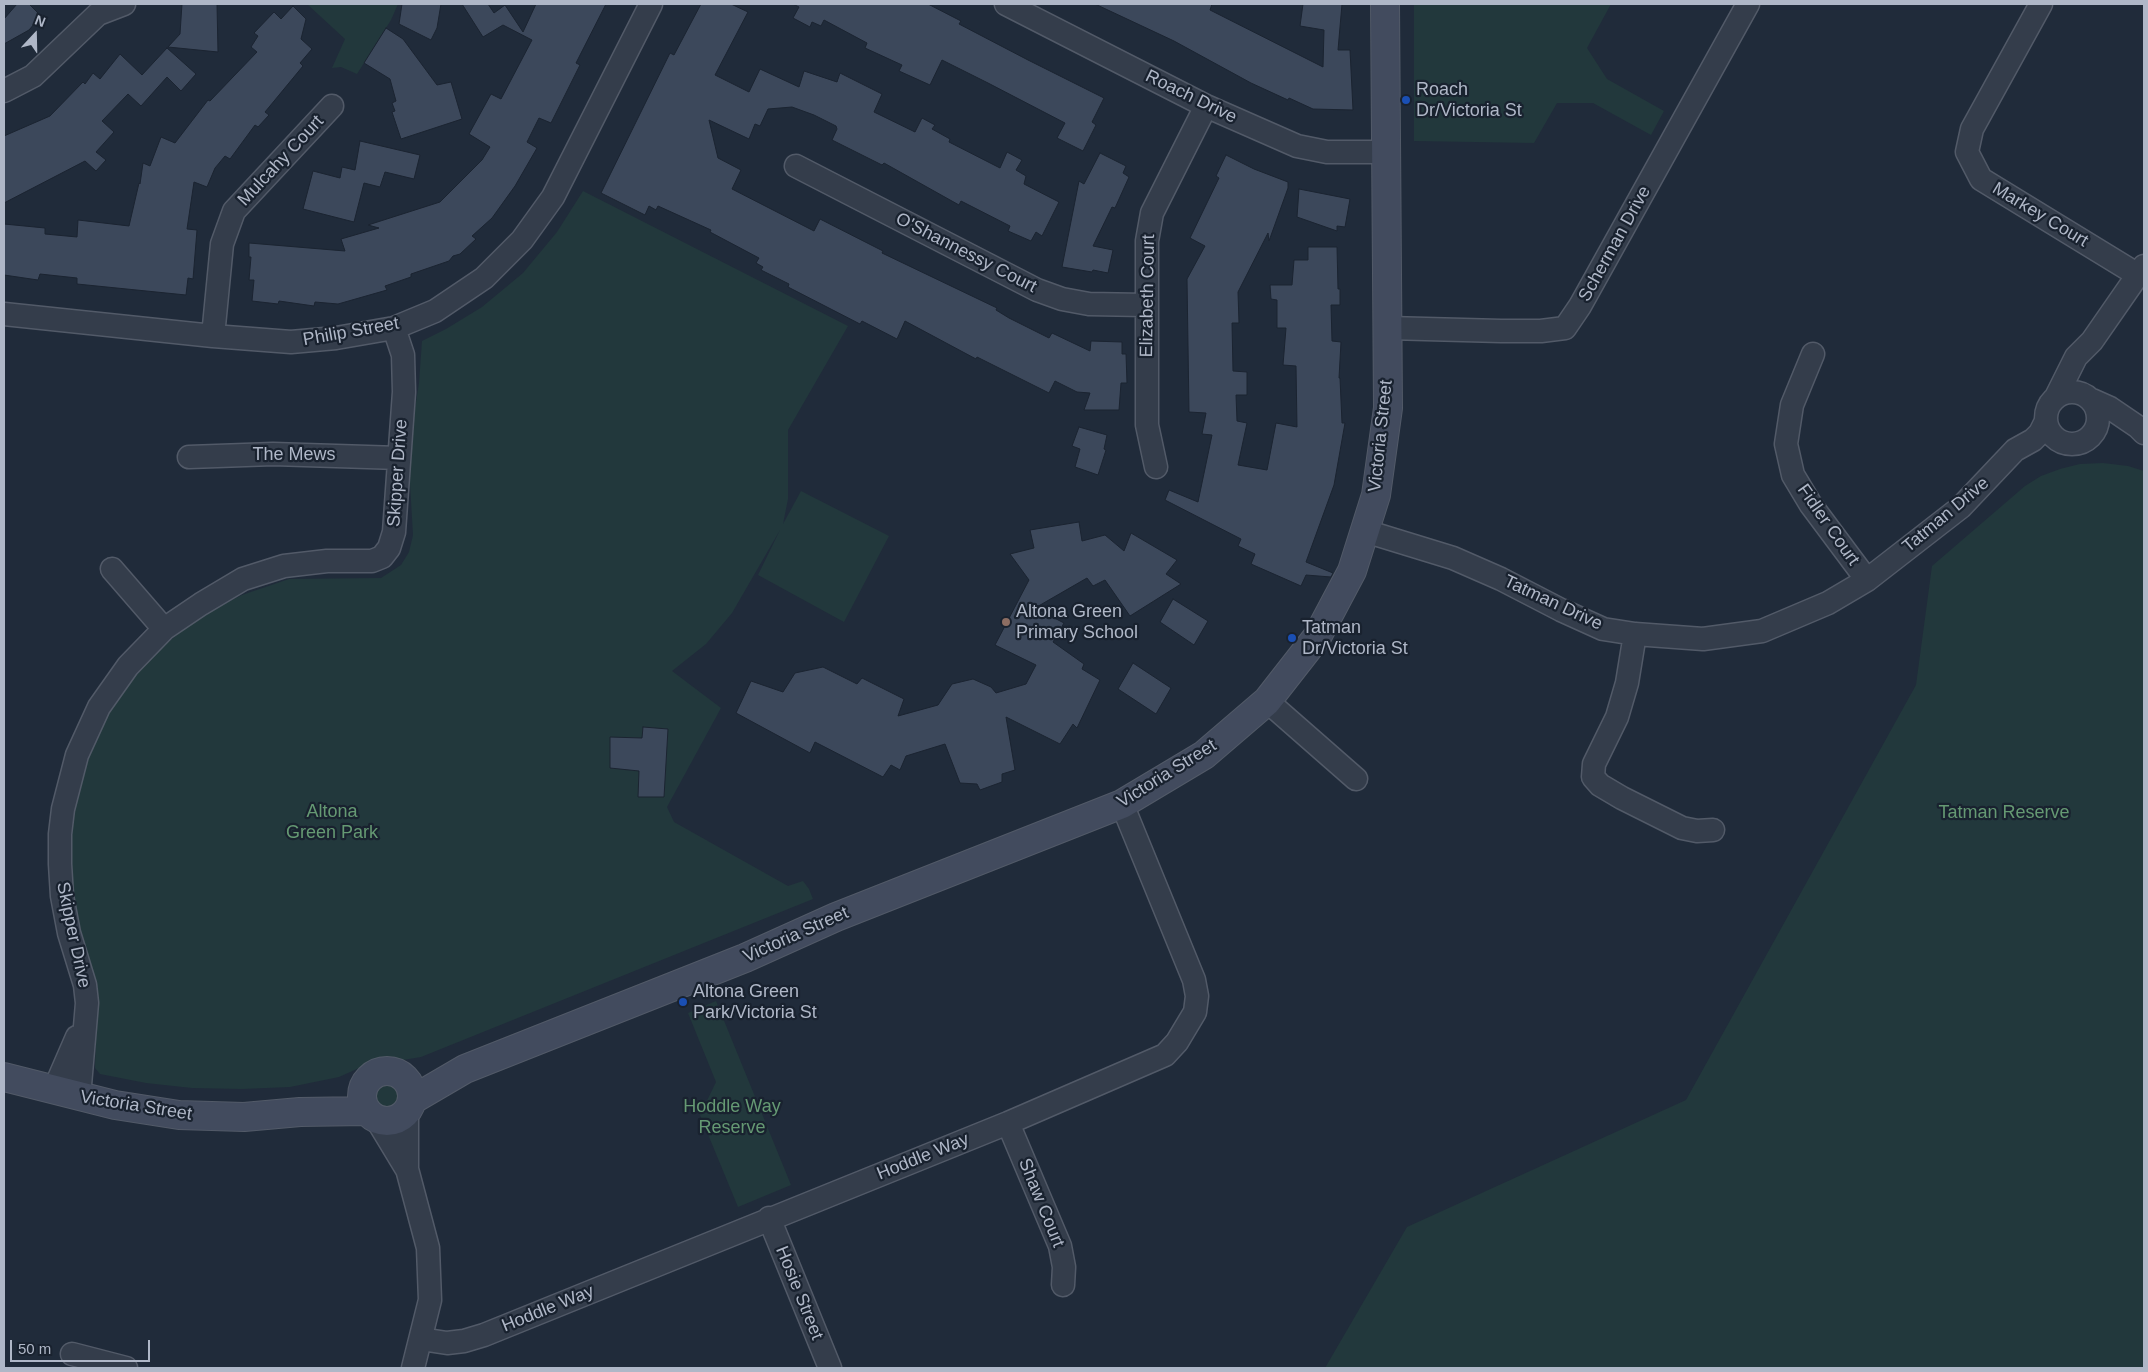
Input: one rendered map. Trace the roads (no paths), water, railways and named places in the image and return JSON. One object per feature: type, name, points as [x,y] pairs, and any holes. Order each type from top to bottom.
[{"type":"street","points":[[4,91],[33,76],[98,14],[124,4]]},
{"type":"street","name":"Philip Street","points":[[4,314],[213,336],[291,342],[336,338],[394,328],[435,311],[484,278],[522,240],[553,197],[652,4]]},
{"type":"street","name":"Roach Drive","points":[[1006,4],[1206,106],[1297,146],[1327,152],[1386,152]]},
{"type":"street","name":"Victoria Street","points":[[407,1096],[465,1069],[745,958],[836,917],[1122,804],[1204,755],[1267,700],[1317,637],[1352,571],[1376,495],[1388,408],[1384,4]]},
{"type":"street","name":"Scherman Drive","points":[[1388,328],[1540,331],[1565,328],[1580,306],[1748,4]]},
{"type":"street","name":"Markey Court","points":[[2041,4],[1972,129],[1967,152],[1981,179],[2141,270]]},
{"type":"street","name":"Mulcahy Court","points":[[213,336],[222,244],[234,211],[332,106]]},
{"type":"street","name":"Elizabeth Court","points":[[1156,467],[1147,425],[1146,241],[1152,213],[1206,106]]},
{"type":"street","name":"O'Shannessy Court","points":[[796,166],[1037,290],[1062,299],[1089,304],[1145,305]]},
{"type":"street","points":[[2092,341],[2082,372],[2088,397],[2097,408],[2099,421],[2096,430],[2090,437],[2082,442],[2068,444],[2054,438],[2048,430],[2046,421],[2049,404],[2056,397],[2076,357],[2092,341],[2141,270]]},
{"type":"street","name":"Skipper Drive","points":[[66,1094],[85,1020],[87,1003],[85,985],[69,933],[62,896],[60,834],[63,809],[77,755],[99,707],[128,666],[164,630],[201,604],[243,580],[284,566],[327,561],[372,562],[382,557],[389,548],[394,532],[404,392],[403,354],[394,328]]},
{"type":"street","name":"Fidler Court","points":[[1813,354],[1792,404],[1786,444],[1794,475],[1811,505],[1866,580]]},
{"type":"street","points":[[2056,397],[2064,393],[2076,392],[2110,408],[2144,433]]},
{"type":"street","name":"Tatman Drive","points":[[1365,531],[1453,558],[1501,579],[1560,610],[1603,629],[1635,634],[1702,639],[1762,630],[1828,604],[1866,580],[1961,507],[2015,450],[2040,433],[2046,421]]},
{"type":"street","points":[[2096,430],[2108,429],[2144,440]]},
{"type":"street","name":"Tatman Drive","points":[[1996,472],[2068,444]]},
{"type":"street","name":"The Mews","points":[[189,457],[273,454],[399,458]]},
{"type":"street","points":[[112,569],[164,630]]},
{"type":"street","points":[[1635,634],[1627,683],[1617,717],[1594,764],[1593,777],[1600,785],[1622,798],[1682,828],[1697,831],[1713,830]]},
{"type":"street","points":[[1267,700],[1356,780]]},
{"type":"street","name":"Hoddle Way","points":[[422,1339],[447,1343],[464,1341],[484,1335],[769,1218],[1008,1123],[1165,1055],[1177,1042],[1195,1012],[1197,996],[1194,980],[1122,804]]},
{"type":"street","points":[[407,1169],[362,1097],[366,1083],[370,1078],[382,1071],[389,1071],[407,1096],[407,1169],[428,1248],[430,1300],[414,1368]]},
{"type":"street","name":"Victoria Street","points":[[4,1077],[66,1094],[146,1111],[179,1115],[244,1117],[300,1112],[372,1115]]},
{"type":"street","name":"Victoria Street","points":[[300,1112],[366,1083]]},
{"type":"street","points":[[372,1115],[394,1121],[407,1096]]},
{"type":"street","name":"Shaw Court","points":[[1008,1123],[1060,1246],[1064,1267],[1063,1285]]},
{"type":"street","name":"Hosie Street","points":[[769,1218],[830,1368]]},
{"type":"street","points":[[72,1354],[126,1368]]},
{"type":"place","name":"Roach Dr/Victoria St","points":[[1406,100]]},
{"type":"place","name":"Altona Green Primary School","points":[[1006,622]]},
{"type":"place","name":"Tatman Dr/Victoria St","points":[[1292,638]]},
{"type":"place","name":"Altona Green Park/Victoria St","points":[[683,1002]]},
{"type":"park label","name":"Tatman Reserve","points":[[2004,813]]},
{"type":"park label","name":"Altona Green Park","points":[[332,822]]},
{"type":"park label","name":"Hoddle Way Reserve","points":[[732,1117]]}]
